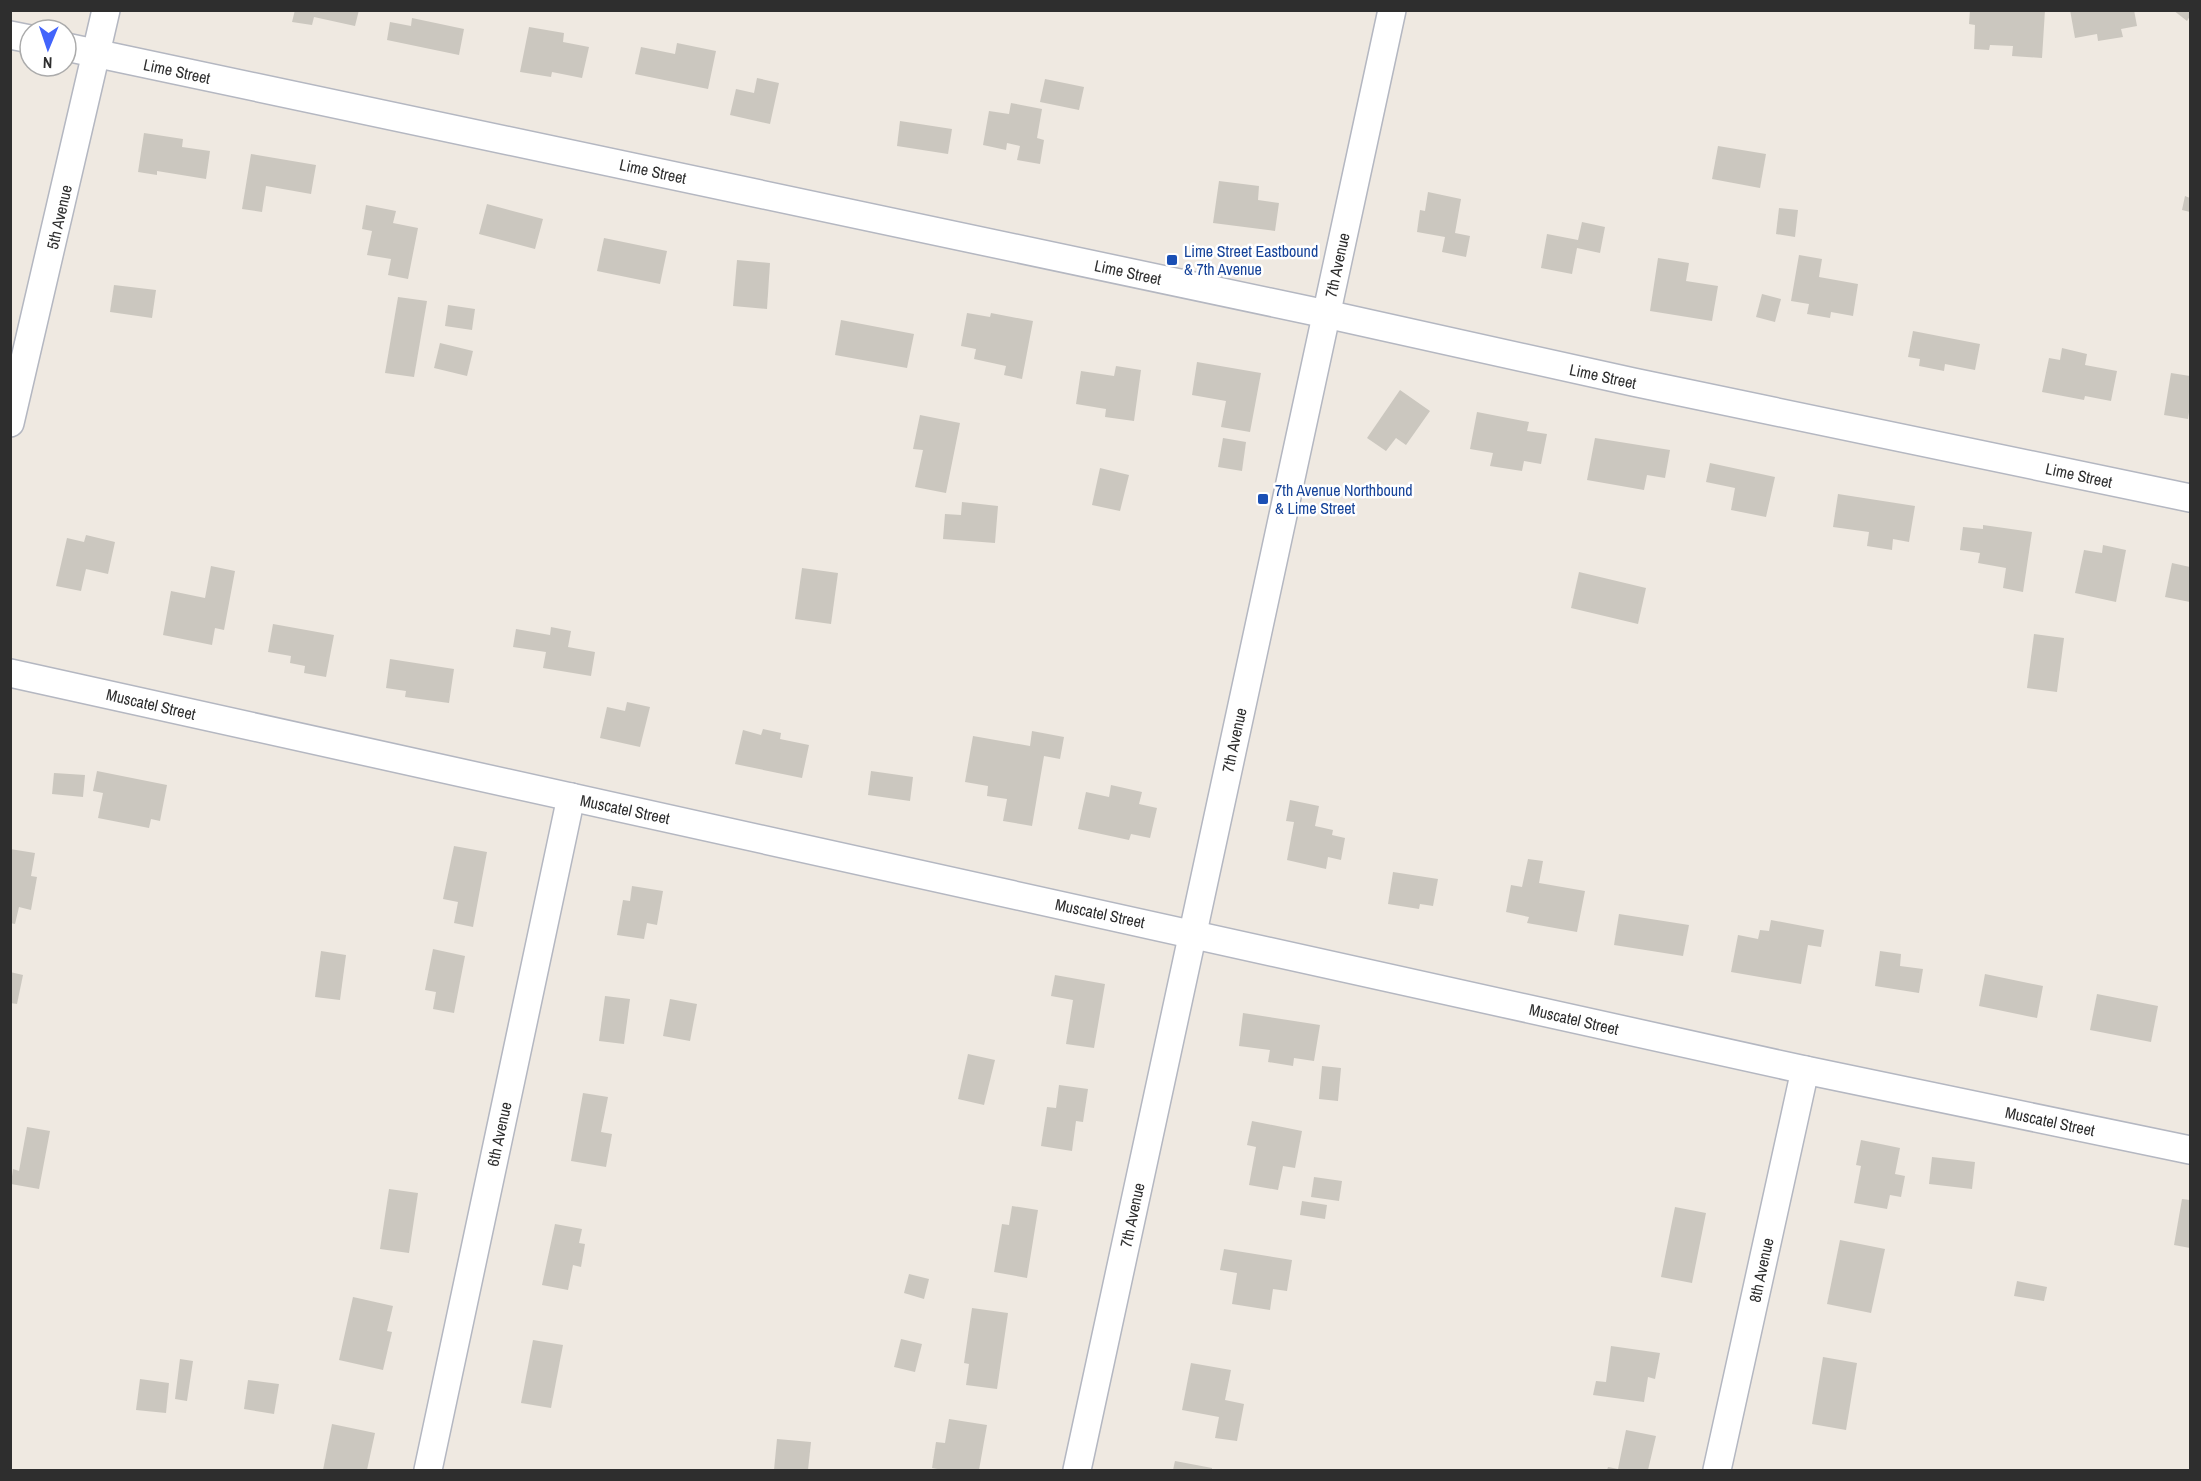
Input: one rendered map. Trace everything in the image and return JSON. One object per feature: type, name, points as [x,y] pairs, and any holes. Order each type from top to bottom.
[{"type":"street","name":"5th Avenue","points":[[10,423],[106,10]]},
{"type":"street","name":"7th Avenue","points":[[1077,1470],[1392,10]]},
{"type":"street","name":"Lime Street","points":[[78,50],[1326,314],[1622,380],[2190,498]]},
{"type":"street","name":"Muscatel Street","points":[[10,673],[1805,1070],[2190,1150]]},
{"type":"street","name":"6th Avenue","points":[[428,1470],[571,797]]},
{"type":"street","name":"8th Avenue","points":[[1717,1470],[1805,1070]]},
{"type":"building","points":[[295,10],[359,10],[355,26],[314,17],[312,25],[292,22]]},
{"type":"building","points":[[1970,10],[2045,10],[2042,58],[2012,56],[2013,46],[1990,45],[1989,50],[1974,49],[1975,25],[1969,24]]},
{"type":"building","points":[[2070,10],[2134,10],[2137,26],[2121,29],[2123,37],[2098,41],[2097,34],[2075,38]]},
{"type":"building","points":[[2173,10],[2190,10],[2190,16],[2187,21]]},
{"type":"building","points":[[412,18],[464,29],[459,55],[387,40],[390,22],[411,26]]},
{"type":"building","points":[[529,27],[564,33],[563,42],[589,47],[582,78],[552,72],[551,77],[520,72]]},
{"type":"building","points":[[677,43],[716,51],[708,89],[635,74],[641,47],[675,54]]},
{"type":"building","points":[[757,78],[779,83],[770,124],[730,115],[736,89],[754,93]]},
{"type":"building","points":[[1045,79],[1084,87],[1079,110],[1040,102]]},
{"type":"building","points":[[1011,103],[1042,109],[1037,138],[1044,140],[1040,164],[1017,160],[1020,146],[1007,143],[1006,150],[983,145],[989,111],[1009,114]]},
{"type":"building","points":[[900,121],[952,129],[948,154],[897,146]]},
{"type":"building","points":[[144,133],[183,139],[182,147],[210,151],[206,179],[157,171],[157,175],[138,172]]},
{"type":"building","points":[[1718,146],[1766,154],[1760,188],[1712,179]]},
{"type":"building","points":[[251,154],[316,165],[311,194],[266,186],[262,212],[242,209]]},
{"type":"building","points":[[1219,181],[1259,186],[1258,200],[1279,203],[1275,231],[1213,223]]},
{"type":"building","points":[[1428,192],[1461,199],[1455,233],[1470,236],[1466,257],[1442,252],[1445,237],[1417,232],[1420,210],[1425,211]]},
{"type":"building","points":[[2185,196],[2190,198],[2190,212],[2182,210]]},
{"type":"building","points":[[487,204],[543,219],[535,249],[479,234]]},
{"type":"building","points":[[366,205],[396,211],[393,223],[418,228],[408,279],[388,275],[391,259],[367,255],[372,231],[362,229]]},
{"type":"building","points":[[1779,208],[1798,210],[1795,237],[1776,234]]},
{"type":"building","points":[[1582,222],[1605,227],[1600,253],[1577,248],[1572,274],[1541,268],[1547,234],[1578,240]]},
{"type":"building","points":[[604,238],[667,251],[660,284],[597,271]]},
{"type":"building","points":[[1799,255],[1822,259],[1819,277],[1858,284],[1853,316],[1831,312],[1830,318],[1807,314],[1809,304],[1791,301]]},
{"type":"building","points":[[1658,258],[1689,263],[1686,281],[1718,286],[1712,321],[1650,311]]},
{"type":"building","points":[[737,260],[770,263],[767,309],[733,306]]},
{"type":"building","points":[[114,285],[156,290],[152,318],[110,312]]},
{"type":"building","points":[[1762,294],[1781,299],[1775,322],[1756,317]]},
{"type":"building","points":[[398,297],[427,301],[414,377],[385,373]]},
{"type":"building","points":[[448,305],[475,309],[472,330],[445,326]]},
{"type":"building","points":[[967,313],[990,317],[991,313],[1033,321],[1022,379],[1004,375],[1006,366],[974,359],[976,349],[961,346]]},
{"type":"building","points":[[841,320],[914,334],[907,368],[835,355]]},
{"type":"building","points":[[1913,331],[1980,344],[1975,370],[1945,364],[1944,371],[1919,366],[1920,359],[1908,357]]},
{"type":"building","points":[[440,343],[473,351],[467,376],[434,368]]},
{"type":"building","points":[[2062,348],[2087,354],[2085,365],[2117,371],[2111,401],[2085,396],[2084,400],[2042,392],[2049,358],[2060,360]]},
{"type":"building","points":[[1197,362],[1261,373],[1250,432],[1221,427],[1226,401],[1192,395]]},
{"type":"building","points":[[1116,366],[1141,370],[1134,421],[1105,417],[1106,409],[1076,404],[1081,371],[1114,376]]},
{"type":"building","points":[[2171,373],[2190,376],[2188,419],[2164,415]]},
{"type":"building","points":[[1400,390],[1430,411],[1406,445],[1396,438],[1386,451],[1367,438]]},
{"type":"building","points":[[1477,412],[1529,422],[1527,431],[1547,434],[1541,464],[1524,461],[1522,471],[1490,466],[1493,453],[1470,449]]},
{"type":"building","points":[[920,415],[960,423],[946,493],[915,487],[923,450],[913,449]]},
{"type":"building","points":[[1223,438],[1246,442],[1242,471],[1218,467]]},
{"type":"building","points":[[1595,438],[1670,450],[1665,478],[1647,475],[1644,490],[1587,480]]},
{"type":"building","points":[[1710,463],[1775,477],[1766,517],[1731,510],[1735,488],[1706,482]]},
{"type":"building","points":[[1100,468],[1129,475],[1120,511],[1092,505]]},
{"type":"building","points":[[1838,494],[1915,506],[1909,542],[1893,539],[1892,550],[1867,546],[1869,532],[1833,527]]},
{"type":"building","points":[[962,502],[998,506],[995,543],[943,539],[945,514],[961,515]]},
{"type":"building","points":[[1983,525],[2032,532],[2023,592],[2003,588],[2006,568],[1978,563],[1980,553],[1960,550],[1963,527],[1983,529]]},
{"type":"building","points":[[86,535],[115,542],[108,574],[86,569],[81,591],[56,586],[67,538],[84,542]]},
{"type":"building","points":[[2103,545],[2126,550],[2116,602],[2075,593],[2084,550],[2102,553]]},
{"type":"building","points":[[2172,563],[2190,567],[2190,602],[2165,597]]},
{"type":"building","points":[[211,566],[235,571],[224,630],[215,628],[212,645],[163,635],[171,591],[205,598]]},
{"type":"building","points":[[802,568],[838,573],[831,624],[795,619]]},
{"type":"building","points":[[1579,572],[1646,588],[1638,624],[1571,608]]},
{"type":"building","points":[[273,624],[334,635],[326,677],[304,673],[305,666],[290,663],[291,656],[268,652]]},
{"type":"building","points":[[551,627],[571,631],[568,647],[595,652],[591,676],[543,668],[546,652],[513,647],[516,629],[550,635]]},
{"type":"building","points":[[2034,634],[2064,638],[2057,692],[2027,688]]},
{"type":"building","points":[[390,659],[454,669],[449,703],[405,697],[406,691],[386,688]]},
{"type":"building","points":[[627,702],[650,707],[640,747],[600,738],[607,707],[625,711]]},
{"type":"building","points":[[763,729],[781,733],[780,739],[809,745],[802,778],[735,764],[743,730],[761,735]]},
{"type":"building","points":[[1032,731],[1064,737],[1060,759],[1044,756],[1032,826],[1003,821],[1007,799],[987,796],[988,786],[965,782],[973,736],[1030,746]]},
{"type":"building","points":[[97,771],[167,785],[160,821],[151,819],[149,828],[98,818],[103,793],[93,791]]},
{"type":"building","points":[[871,771],[913,777],[910,801],[868,795]]},
{"type":"building","points":[[54,773],[85,775],[83,797],[52,794]]},
{"type":"building","points":[[1111,785],[1142,792],[1139,804],[1157,808],[1150,838],[1131,834],[1129,840],[1078,829],[1086,792],[1109,797]]},
{"type":"building","points":[[1290,800],[1319,806],[1315,826],[1333,830],[1332,835],[1345,838],[1341,860],[1328,857],[1326,869],[1287,860],[1294,822],[1286,821]]},
{"type":"building","points":[[454,846],[487,852],[473,927],[454,923],[458,902],[443,899]]},
{"type":"building","points":[[10,849],[35,853],[31,876],[37,877],[31,910],[19,907],[15,924],[10,923]]},
{"type":"building","points":[[1528,859],[1543,861],[1539,883],[1585,891],[1577,932],[1527,923],[1529,917],[1506,912],[1511,885],[1522,887]]},
{"type":"building","points":[[1393,872],[1438,879],[1433,906],[1420,904],[1419,909],[1388,904]]},
{"type":"building","points":[[632,886],[663,891],[657,925],[647,923],[644,939],[617,935],[623,900],[630,901]]},
{"type":"building","points":[[1619,914],[1689,925],[1683,956],[1614,945]]},
{"type":"building","points":[[1771,920],[1824,930],[1821,947],[1808,945],[1801,984],[1731,972],[1738,935],[1758,939],[1760,930],[1769,931]]},
{"type":"building","points":[[433,949],[465,956],[454,1013],[433,1009],[436,992],[425,990]]},
{"type":"building","points":[[321,951],[346,955],[340,1000],[315,997]]},
{"type":"building","points":[[1880,951],[1901,954],[1900,966],[1923,969],[1919,993],[1875,986]]},
{"type":"building","points":[[10,972],[23,975],[17,1004],[10,1003]]},
{"type":"building","points":[[1985,974],[2043,986],[2037,1018],[1979,1006]]},
{"type":"building","points":[[1055,975],[1105,984],[1094,1048],[1066,1044],[1073,1000],[1051,996]]},
{"type":"building","points":[[2097,994],[2158,1006],[2151,1042],[2090,1030]]},
{"type":"building","points":[[605,996],[630,999],[624,1044],[599,1041]]},
{"type":"building","points":[[670,999],[697,1004],[690,1041],[663,1036]]},
{"type":"building","points":[[1243,1013],[1320,1025],[1314,1061],[1294,1058],[1293,1066],[1268,1062],[1270,1050],[1239,1046]]},
{"type":"building","points":[[968,1054],[995,1060],[984,1105],[958,1099]]},
{"type":"building","points":[[1322,1066],[1341,1068],[1338,1101],[1319,1099]]},
{"type":"building","points":[[1059,1085],[1088,1089],[1083,1122],[1076,1121],[1072,1151],[1041,1146],[1047,1107],[1056,1108]]},
{"type":"building","points":[[583,1093],[608,1097],[601,1132],[612,1134],[606,1167],[571,1161]]},
{"type":"building","points":[[1252,1121],[1302,1131],[1295,1168],[1283,1166],[1278,1190],[1249,1185],[1256,1147],[1247,1145]]},
{"type":"building","points":[[27,1127],[50,1131],[39,1189],[11,1184],[13,1169],[19,1171]]},
{"type":"building","points":[[1861,1140],[1900,1148],[1895,1174],[1905,1176],[1901,1197],[1890,1195],[1887,1209],[1854,1203],[1861,1166],[1856,1165]]},
{"type":"building","points":[[1932,1157],[1975,1162],[1972,1189],[1929,1184]]},
{"type":"building","points":[[1314,1177],[1342,1181],[1339,1201],[1311,1197]]},
{"type":"building","points":[[389,1189],[418,1193],[409,1253],[380,1249]]},
{"type":"building","points":[[2182,1199],[2190,1200],[2190,1248],[2174,1245]]},
{"type":"building","points":[[1302,1201],[1327,1205],[1325,1219],[1300,1215]]},
{"type":"building","points":[[1012,1206],[1038,1210],[1027,1278],[994,1272],[1002,1224],[1009,1225]]},
{"type":"building","points":[[1675,1207],[1706,1213],[1692,1283],[1661,1277]]},
{"type":"building","points":[[555,1224],[582,1229],[579,1243],[585,1244],[581,1267],[573,1265],[568,1290],[542,1285]]},
{"type":"building","points":[[1840,1240],[1885,1249],[1871,1313],[1827,1304]]},
{"type":"building","points":[[1224,1249],[1292,1260],[1287,1291],[1273,1289],[1270,1310],[1232,1304],[1237,1273],[1220,1270]]},
{"type":"building","points":[[909,1274],[929,1279],[924,1299],[904,1293]]},
{"type":"building","points":[[2017,1281],[2047,1287],[2044,1301],[2014,1296]]},
{"type":"building","points":[[353,1297],[393,1306],[387,1331],[392,1332],[383,1370],[339,1360]]},
{"type":"building","points":[[972,1308],[1008,1313],[997,1389],[966,1385],[969,1364],[964,1363]]},
{"type":"building","points":[[901,1339],[922,1344],[915,1372],[894,1367]]},
{"type":"building","points":[[533,1340],[563,1345],[551,1408],[521,1403]]},
{"type":"building","points":[[1611,1346],[1660,1353],[1655,1379],[1648,1377],[1644,1402],[1593,1395],[1596,1381],[1606,1382]]},
{"type":"building","points":[[1823,1357],[1857,1363],[1846,1430],[1812,1424]]},
{"type":"building","points":[[180,1359],[193,1361],[187,1401],[175,1399]]},
{"type":"building","points":[[1191,1363],[1231,1370],[1225,1400],[1244,1404],[1237,1441],[1215,1438],[1219,1417],[1182,1410]]},
{"type":"building","points":[[140,1379],[169,1383],[166,1413],[136,1410]]},
{"type":"building","points":[[248,1380],[279,1384],[274,1414],[244,1409]]},
{"type":"building","points":[[949,1419],[987,1425],[979,1470],[932,1468],[936,1442],[945,1443]]},
{"type":"building","points":[[332,1424],[375,1433],[367,1470],[323,1470]]},
{"type":"building","points":[[1626,1430],[1656,1436],[1648,1470],[1607,1470],[1608,1467],[1618,1469]]},
{"type":"building","points":[[777,1439],[811,1442],[808,1470],[774,1470]]},
{"type":"building","points":[[1175,1461],[1212,1468],[1212,1470],[1173,1470]]},
{"type":"place","name":"Lime Street Eastbound & 7th Avenue","points":[[1172,260]]},
{"type":"place","name":"7th Avenue Northbound & Lime Street","points":[[1263,499]]}]
